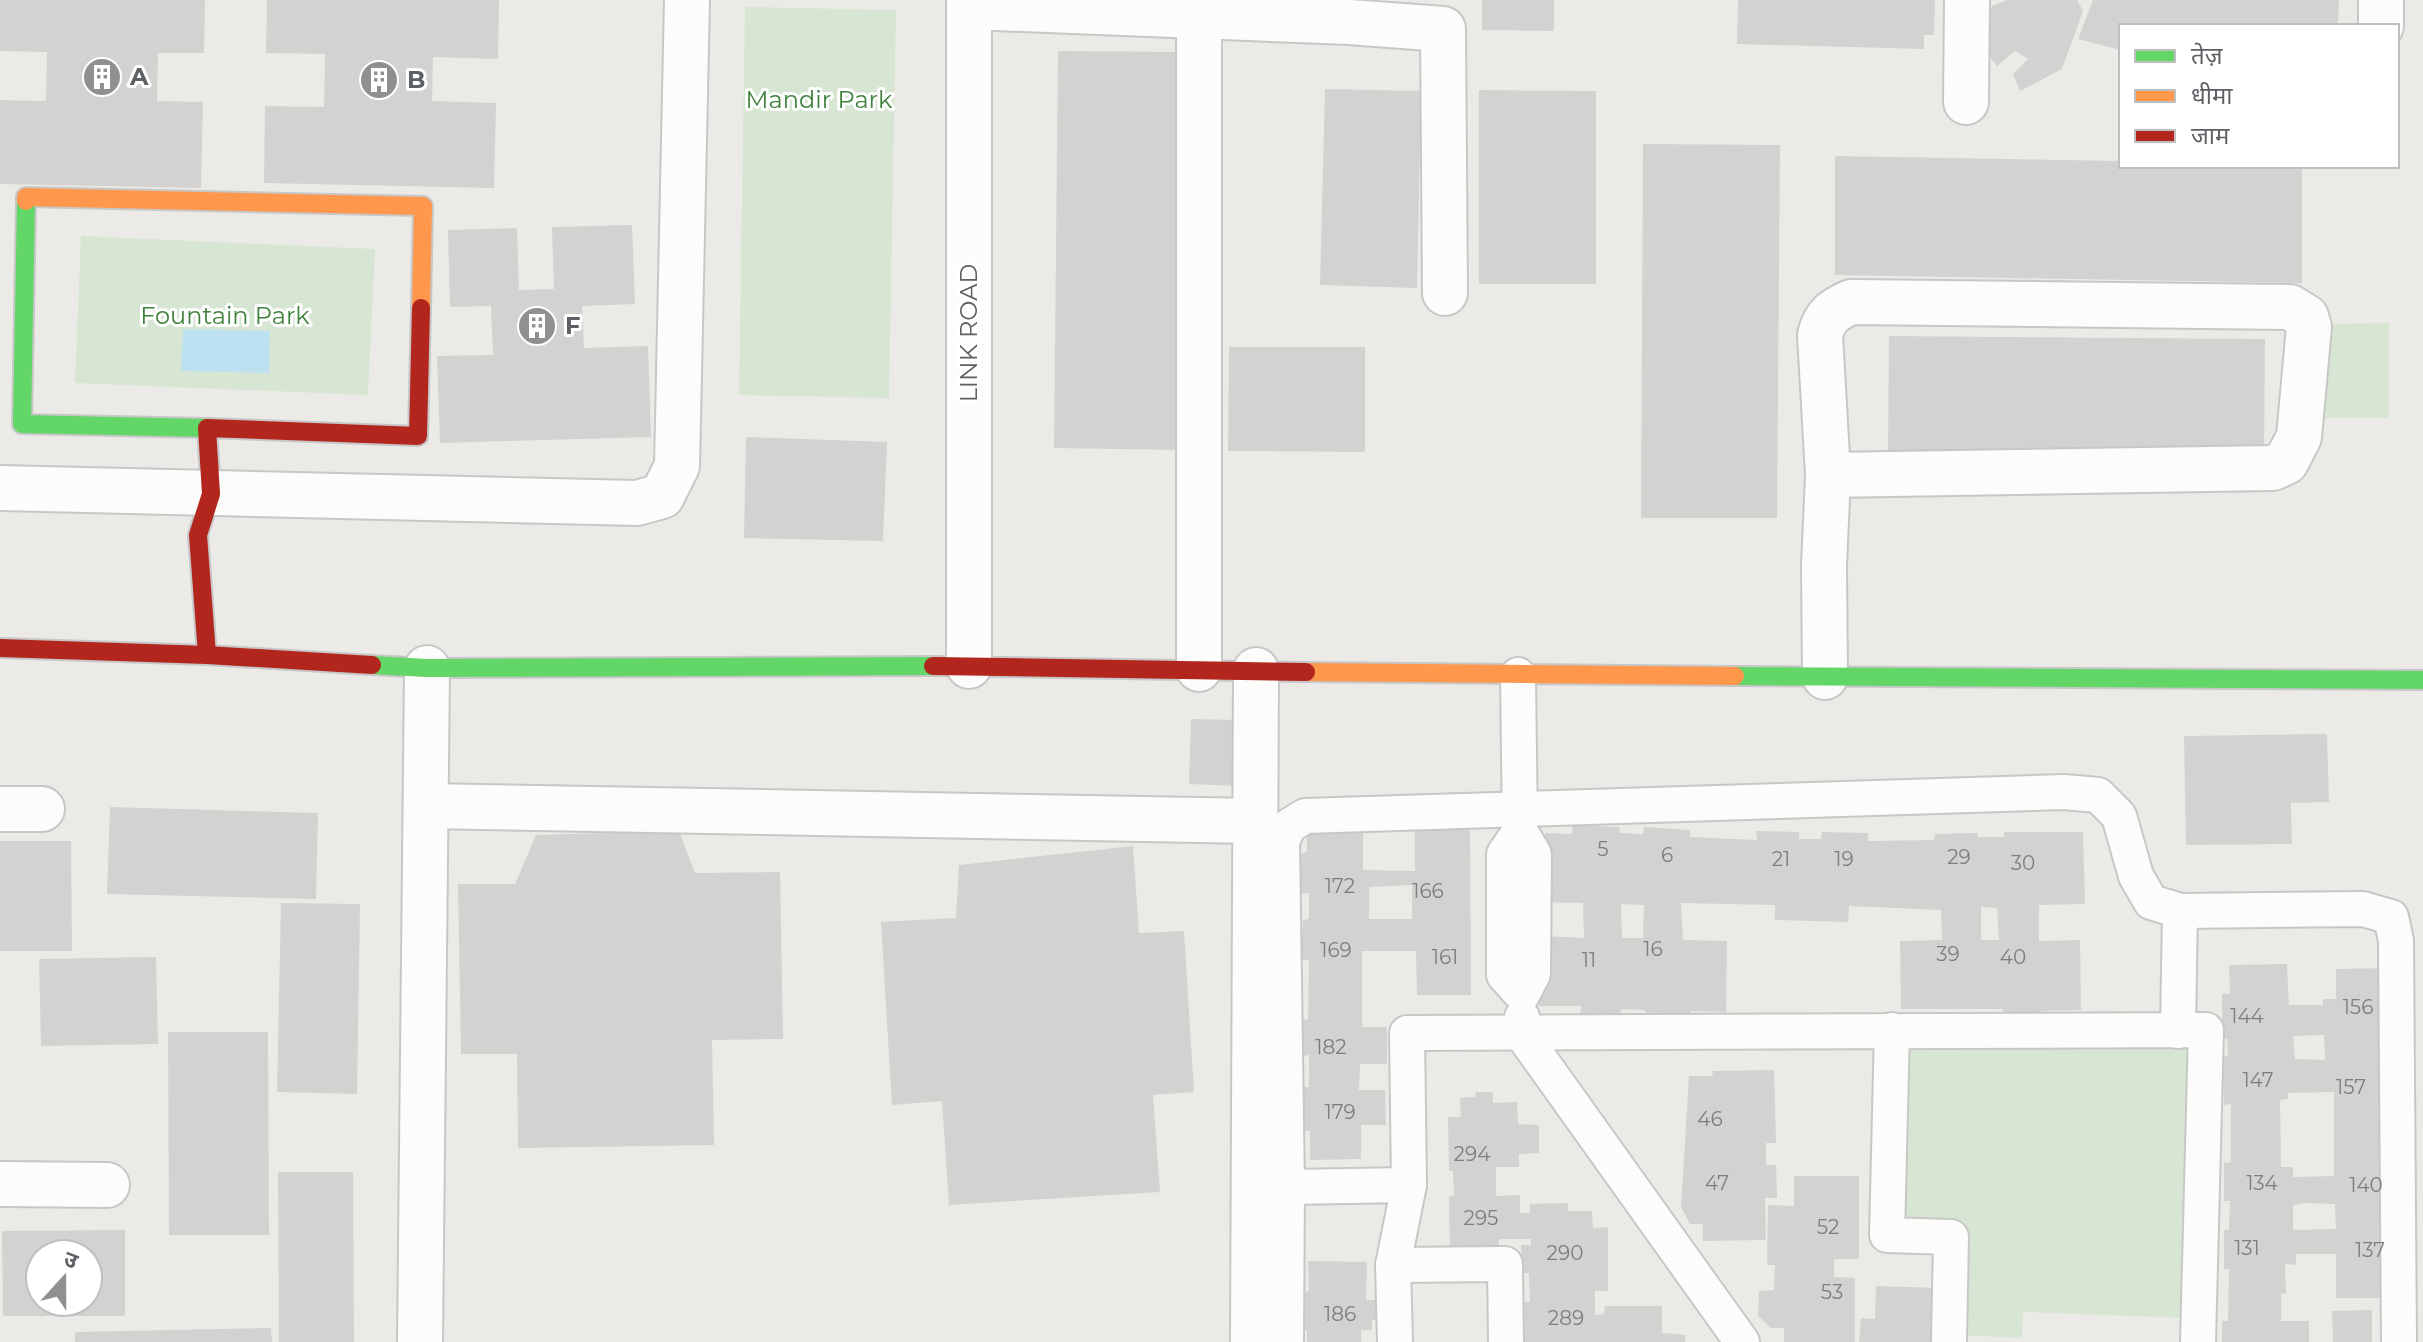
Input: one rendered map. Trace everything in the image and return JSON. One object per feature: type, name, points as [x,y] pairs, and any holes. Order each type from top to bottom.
[{"type":"street","points":[[0,488],[637,503],[662,496],[677,466],[687,0]]},
{"type":"street","points":[[1966,102],[1967,0]]},
{"type":"street","points":[[2381,0],[2381,24]]},
{"type":"street","points":[[969,3],[1444,14],[1445,293]]},
{"type":"street","name":"LINK ROAD","points":[[969,3],[969,666]]},
{"type":"street","points":[[1171,9],[1199,669]]},
{"type":"street","points":[[13,197],[423,206],[418,436],[207,428],[22,424],[13,197]]},
{"type":"street","points":[[1825,677],[1824,566],[1828,475],[1820,335],[1823,322],[1833,310],[1851,302],[2290,307],[2306,317],[2309,327],[2299,437],[2286,462],[2273,468],[1828,475]]},
{"type":"street","points":[[207,428],[211,494],[198,535],[207,655]]},
{"type":"street","points":[[0,648],[207,655],[427,668],[969,666],[1518,675],[2423,680]]},
{"type":"street","points":[[420,1342],[427,668]]},
{"type":"street","points":[[1253,1342],[1256,670]]},
{"type":"street","points":[[426,806],[1256,821]]},
{"type":"street","points":[[0,1184],[107,1185]]},
{"type":"lane","points":[[1518,675],[1520,820],[1504,854],[1504,975],[1522,995],[1522,1034],[1742,1342]]},
{"type":"lane","points":[[1286,1342],[1282,841],[1289,826],[1305,816],[1520,820],[2064,792],[2098,795],[2119,816],[2136,876],[2151,902],[2180,911],[2363,909],[2391,917],[2396,941],[2399,1342]]},
{"type":"lane","points":[[2178,1031],[2180,911]]},
{"type":"lane","points":[[1892,1030],[1887,1235],[1951,1237],[1949,1342]]},
{"type":"lane","points":[[1395,1342],[1393,1265],[1409,1185],[1407,1033],[2206,1030],[2198,1342]]},
{"type":"lane","points":[[1287,1187],[1409,1185]]},
{"type":"lane","points":[[1393,1265],[1505,1264],[1506,1342]]},
{"type":"green space","name":"Mandir Park","points":[[745,7],[896,10],[889,398],[739,395]]},
{"type":"green space","name":"Fountain Park","points":[[81,236],[375,249],[368,395],[75,383]]},
{"type":"green space","points":[[2389,323],[2389,418],[2316,418],[2311,324]]},
{"type":"green space","points":[[1910,1040],[2193,1049],[2184,1318],[2023,1312],[2022,1338],[1957,1335],[1960,1231],[1904,1229]]},
{"type":"water","points":[[183,329],[270,331],[269,373],[181,371]]},
{"type":"building","name":"A","points":[[0,0],[205,0],[204,53],[158,53],[157,101],[203,102],[201,188],[0,184],[0,100],[46,101],[47,52],[0,51]]},
{"type":"building","name":"B","points":[[267,0],[499,0],[498,59],[433,57],[432,101],[496,103],[494,188],[264,183],[265,106],[324,107],[325,54],[266,53]]},
{"type":"building","points":[[1482,0],[1554,0],[1554,31],[1482,30]]},
{"type":"building","points":[[1738,0],[1935,0],[1934,35],[1924,35],[1924,49],[1737,44]]},
{"type":"building","points":[[2007,0],[2077,0],[2083,11],[2062,69],[2020,91],[2013,74],[2028,59],[2015,51],[1997,66],[1974,37],[1992,6]]},
{"type":"building","points":[[2093,0],[2339,0],[2338,24],[2119,24],[2119,49],[2078,39]]},
{"type":"building","points":[[1058,51],[1184,52],[1180,450],[1054,448]]},
{"type":"building","points":[[1325,89],[1421,91],[1417,288],[1320,285]]},
{"type":"building","points":[[1479,90],[1596,91],[1596,284],[1479,284]]},
{"type":"building","points":[[1643,144],[1780,145],[1777,518],[1641,518]]},
{"type":"building","points":[[1835,156],[2119,161],[2119,168],[2302,168],[2302,283],[1835,275]]},
{"type":"building","name":"F","points":[[632,225],[635,304],[582,306],[584,348],[648,346],[651,437],[440,443],[437,356],[493,355],[491,306],[450,307],[448,230],[517,228],[519,290],[554,289],[552,227]]},
{"type":"building","points":[[1889,336],[2265,339],[2264,456],[1888,453]]},
{"type":"building","points":[[1229,347],[1365,347],[1365,452],[1228,451]]},
{"type":"building","points":[[746,437],[887,442],[883,541],[744,538]]},
{"type":"building","points":[[1191,719],[1240,720],[1239,786],[1189,784]]},
{"type":"building","points":[[2327,734],[2329,802],[2291,803],[2292,844],[2186,845],[2184,736]]},
{"type":"building","points":[[110,807],[318,813],[316,899],[107,894]]},
{"type":"building","points":[[1307,825],[1363,826],[1363,870],[1415,871],[1415,825],[1470,825],[1471,995],[1417,995],[1416,951],[1362,951],[1362,1027],[1387,1027],[1387,1064],[1360,1064],[1359,1090],[1385,1090],[1386,1125],[1361,1125],[1361,1159],[1310,1160],[1310,1131],[1303,1131],[1303,1087],[1309,1087],[1309,1055],[1302,1056],[1303,1020],[1308,1019],[1309,960],[1301,960],[1303,920],[1309,919],[1309,893],[1300,894],[1299,854],[1307,852]],"holes":[[[1412,885],[1412,919],[1369,919],[1369,887]]]},
{"type":"building","points":[[1573,825],[1619,827],[1620,833],[1643,834],[1644,827],[1690,830],[1690,837],[1757,840],[1756,831],[1799,832],[1799,839],[1821,839],[1822,832],[1868,833],[1868,841],[1934,840],[1935,834],[1977,833],[1978,837],[2004,837],[2004,832],[2083,832],[2085,904],[2039,905],[2039,941],[2080,940],[2081,1010],[2041,1011],[2042,1021],[2004,1021],[2003,1009],[1901,1009],[1900,941],[1942,940],[1941,910],[1849,906],[1848,922],[1775,920],[1775,905],[1681,903],[1683,940],[1727,941],[1726,1012],[1691,1011],[1690,1019],[1645,1018],[1645,1010],[1621,1009],[1620,1019],[1580,1018],[1581,1006],[1539,1006],[1541,936],[1584,938],[1583,903],[1544,902],[1545,833],[1572,834]],"holes":[[[1621,904],[1644,905],[1643,938],[1622,938]],[[1981,907],[1997,908],[1999,940],[1981,940]]]},
{"type":"building","points":[[679,831],[695,873],[780,872],[783,1039],[712,1040],[714,1145],[518,1148],[517,1054],[461,1054],[458,884],[515,884],[536,835]]},
{"type":"building","points":[[0,841],[71,841],[72,951],[0,951]]},
{"type":"building","points":[[1133,846],[1139,933],[1184,931],[1194,1092],[1153,1095],[1160,1192],[949,1205],[942,1101],[892,1105],[881,922],[956,918],[959,865]]},
{"type":"building","points":[[281,903],[360,904],[357,1094],[277,1092]]},
{"type":"building","points":[[156,957],[158,1044],[41,1046],[39,959]]},
{"type":"building","points":[[2287,964],[2289,1005],[2323,1005],[2323,999],[2336,999],[2336,969],[2388,968],[2394,1298],[2336,1298],[2336,1254],[2296,1254],[2296,1265],[2285,1264],[2286,1293],[2281,1294],[2281,1321],[2309,1321],[2309,1342],[2222,1342],[2222,1321],[2228,1321],[2229,1269],[2224,1269],[2224,1230],[2229,1230],[2230,1201],[2224,1201],[2224,1163],[2231,1162],[2231,1104],[2224,1105],[2223,1057],[2228,1056],[2227,1039],[2222,1039],[2222,994],[2230,994],[2229,965]],"holes":[[[2324,1035],[2325,1060],[2295,1059],[2293,1036]],[[2334,1092],[2334,1176],[2293,1177],[2293,1167],[2281,1167],[2280,1100],[2288,1099],[2288,1093]],[[2335,1204],[2336,1229],[2293,1230],[2293,1205]]]},
{"type":"building","points":[[168,1032],[268,1032],[269,1235],[169,1235]]},
{"type":"building","points":[[1774,1070],[1776,1143],[1766,1143],[1766,1165],[1776,1165],[1777,1198],[1765,1198],[1766,1240],[1703,1241],[1703,1224],[1690,1224],[1681,1207],[1689,1076],[1713,1076],[1712,1071]]},
{"type":"building","points":[[1476,1092],[1493,1092],[1493,1103],[1517,1102],[1518,1124],[1539,1125],[1539,1153],[1519,1154],[1519,1167],[1496,1167],[1496,1196],[1520,1195],[1520,1213],[1530,1213],[1530,1204],[1568,1203],[1568,1211],[1592,1211],[1593,1228],[1608,1227],[1608,1291],[1595,1291],[1595,1315],[1604,1314],[1605,1306],[1662,1306],[1662,1333],[1686,1335],[1685,1342],[1525,1342],[1524,1302],[1530,1302],[1529,1273],[1522,1273],[1521,1245],[1531,1245],[1531,1239],[1499,1239],[1499,1259],[1450,1260],[1449,1196],[1454,1196],[1453,1171],[1449,1171],[1448,1117],[1461,1117],[1460,1098],[1475,1097]]},
{"type":"building","points":[[278,1172],[353,1172],[354,1342],[279,1342]]},
{"type":"building","points":[[1794,1176],[1859,1176],[1859,1259],[1834,1259],[1834,1277],[1855,1278],[1855,1342],[1784,1342],[1784,1328],[1771,1328],[1758,1316],[1759,1291],[1774,1290],[1775,1265],[1767,1265],[1768,1205],[1794,1206]]},
{"type":"building","points":[[125,1230],[125,1316],[104,1316],[104,1238],[24,1238],[24,1316],[3,1316],[2,1231]]},
{"type":"building","points":[[1308,1261],[1367,1262],[1366,1300],[1386,1300],[1386,1320],[1372,1320],[1372,1330],[1361,1330],[1361,1342],[1307,1342],[1307,1331],[1301,1327],[1302,1295],[1309,1290]]},
{"type":"building","points":[[1876,1286],[1940,1288],[1937,1342],[1859,1342],[1861,1318],[1875,1319]]},
{"type":"building","points":[[2372,1310],[2372,1342],[2333,1342],[2332,1311]]},
{"type":"building","points":[[271,1328],[272,1342],[75,1342],[75,1332]]},
{"type":"traffic: fast","points":[[26,201],[22,424],[207,428]]},
{"type":"traffic: fast","points":[[372,665],[427,668],[933,666]]},
{"type":"traffic: fast","points":[[1735,676],[2423,680]]},
{"type":"traffic: slow","points":[[26,201],[26,197],[423,206],[421,308]]},
{"type":"traffic: slow","points":[[1306,672],[1735,676]]},
{"type":"traffic: jam","points":[[207,655],[198,535],[211,494],[207,428],[418,436],[421,308]]},
{"type":"traffic: jam","points":[[0,648],[207,655],[372,665]]},
{"type":"traffic: jam","points":[[933,666],[1306,672]]},
{"type":"place","name":"A","points":[[102,77]]},
{"type":"place","name":"B","points":[[379,80]]},
{"type":"place","name":"F","points":[[537,326]]}]
